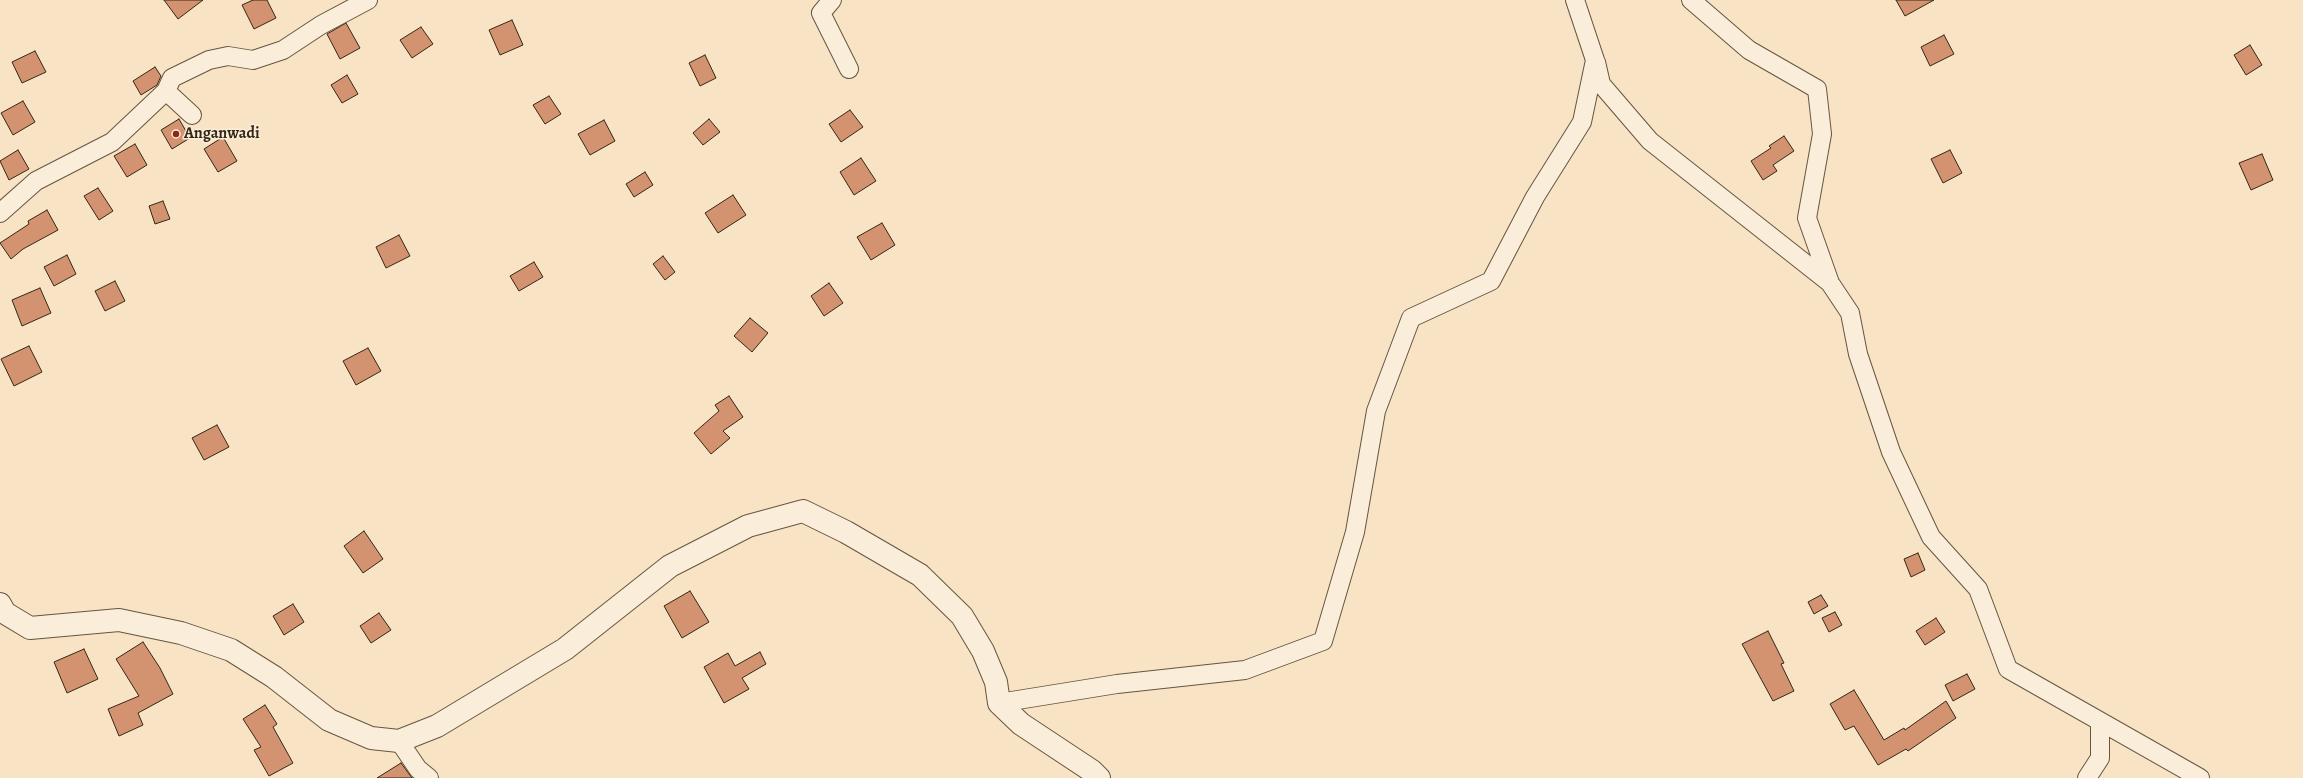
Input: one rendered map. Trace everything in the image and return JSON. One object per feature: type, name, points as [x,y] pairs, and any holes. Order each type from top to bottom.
[{"type":"street","points":[[0,213],[36,181],[112,142],[166,91],[172,78],[209,60],[228,56],[253,60],[283,50],[321,25],[368,0]]},
{"type":"street","points":[[832,0],[821,13],[850,69]]},
{"type":"street","points":[[1575,0],[1595,60],[1601,84],[1650,141],[1830,283]]},
{"type":"street","points":[[1691,0],[1749,50],[1817,89],[1822,134],[1807,218],[1830,283],[1850,313],[1858,354],[1892,452],[1931,536],[1978,589],[2008,669],[2200,778]]},
{"type":"street","points":[[999,703],[1117,684],[1246,670],[1323,641],[1355,532],[1376,411],[1411,318],[1491,281],[1535,197],[1582,122],[1595,60]]},
{"type":"street","points":[[166,91],[192,115]]},
{"type":"street","points":[[0,604],[5,613],[30,628],[119,620],[181,633],[232,650],[274,677],[329,720],[371,738],[399,741],[436,726],[565,650],[670,566],[748,526],[803,511],[846,532],[920,575],[962,616],[983,651],[996,682],[999,703],[1021,724],[1092,771],[1099,778]]},
{"type":"street","points":[[2087,778],[2100,758],[2100,722]]},
{"type":"street","points":[[399,741],[418,769],[429,778]]},
{"type":"building","points":[[164,0],[203,0],[178,19]]},
{"type":"building","points":[[253,0],[267,0],[276,18],[254,29],[242,5]]},
{"type":"building","points":[[1896,0],[1934,0],[1905,16]]},
{"type":"building","points":[[512,20],[523,45],[500,55],[489,30]]},
{"type":"building","points":[[346,23],[360,48],[340,59],[327,34]]},
{"type":"building","points":[[421,27],[433,44],[412,58],[400,40]]},
{"type":"building","points":[[1944,35],[1954,54],[1930,66],[1921,47]]},
{"type":"building","points":[[2250,45],[2262,65],[2246,75],[2234,55]]},
{"type":"building","points":[[35,51],[46,72],[22,83],[12,62]]},
{"type":"building","points":[[705,55],[716,78],[700,86],[689,63]]},
{"type":"building","points":[[155,67],[161,76],[157,85],[141,95],[133,81]]},
{"type":"building","points":[[347,75],[358,94],[342,103],[331,85]]},
{"type":"building","points":[[549,96],[561,114],[545,124],[533,105]]},
{"type":"building","points":[[23,101],[35,122],[13,135],[1,113]]},
{"type":"building","points":[[850,110],[863,127],[841,142],[829,124]]},
{"type":"building","name":"Anganwadi","points":[[179,119],[190,138],[172,149],[161,130]]},
{"type":"building","points":[[709,119],[720,132],[703,145],[693,133]]},
{"type":"building","points":[[604,120],[615,141],[590,155],[578,134]]},
{"type":"building","points":[[1784,136],[1794,151],[1773,165],[1777,171],[1763,180],[1751,161],[1771,148],[1769,146]]},
{"type":"building","points":[[223,137],[237,161],[218,172],[204,149]]},
{"type":"building","points":[[135,144],[147,165],[127,177],[114,156]]},
{"type":"building","points":[[18,150],[29,169],[9,180],[0,161]]},
{"type":"building","points":[[1950,150],[1962,173],[1943,183],[1931,159]]},
{"type":"building","points":[[2262,154],[2273,180],[2251,190],[2239,163]]},
{"type":"building","points":[[861,158],[876,181],[854,195],[840,172]]},
{"type":"building","points":[[645,172],[653,185],[634,197],[626,184]]},
{"type":"building","points":[[98,188],[113,211],[99,220],[84,196]]},
{"type":"building","points":[[733,195],[746,215],[718,233],[705,213]]},
{"type":"building","points":[[163,201],[170,219],[155,224],[149,206]]},
{"type":"building","points":[[47,210],[58,230],[23,249],[11,259],[0,243],[29,224],[28,221]]},
{"type":"building","points":[[882,223],[895,245],[871,260],[857,237]]},
{"type":"building","points":[[399,235],[410,256],[386,268],[376,247]]},
{"type":"building","points":[[67,255],[76,274],[54,286],[44,267]]},
{"type":"building","points":[[663,256],[675,272],[665,280],[653,264]]},
{"type":"building","points":[[534,262],[543,277],[519,291],[510,276]]},
{"type":"building","points":[[115,281],[125,301],[105,311],[95,291]]},
{"type":"building","points":[[829,283],[843,303],[824,316],[811,296]]},
{"type":"building","points":[[40,288],[51,313],[22,326],[12,300]]},
{"type":"building","points":[[750,318],[768,333],[752,352],[734,336]]},
{"type":"building","points":[[29,346],[42,372],[14,386],[1,359]]},
{"type":"building","points":[[368,348],[381,371],[356,385],[343,361]]},
{"type":"building","points":[[729,396],[743,417],[723,431],[730,438],[711,454],[694,433],[719,411],[715,405]]},
{"type":"building","points":[[217,425],[229,447],[204,460],[192,438]]},
{"type":"building","points":[[364,531],[383,559],[363,573],[344,546]]},
{"type":"building","points":[[1918,553],[1925,570],[1911,577],[1904,559]]},
{"type":"building","points":[[690,591],[709,622],[682,638],[664,606]]},
{"type":"building","points":[[1821,595],[1828,606],[1814,614],[1808,602]]},
{"type":"building","points":[[293,604],[304,622],[284,635],[273,616]]},
{"type":"building","points":[[1835,612],[1842,625],[1829,632],[1822,618]]},
{"type":"building","points":[[379,613],[391,630],[371,643],[360,626]]},
{"type":"building","points":[[1936,618],[1945,632],[1925,645],[1916,631]]},
{"type":"building","points":[[1768,631],[1784,663],[1781,664],[1794,691],[1773,701],[1742,644]]},
{"type":"building","points":[[143,642],[160,668],[173,694],[138,713],[143,725],[119,736],[108,709],[139,696],[116,659]]},
{"type":"building","points":[[84,649],[98,679],[67,693],[54,662]]},
{"type":"building","points":[[760,652],[766,664],[742,678],[749,689],[724,703],[704,667],[728,653],[735,666]]},
{"type":"building","points":[[1967,674],[1975,689],[1953,701],[1945,685]]},
{"type":"building","points":[[1854,690],[1884,740],[1904,728],[1905,730],[1946,701],[1956,718],[1908,751],[1906,749],[1878,765],[1854,726],[1845,730],[1830,704]]},
{"type":"building","points":[[265,705],[277,724],[273,727],[293,763],[269,776],[254,750],[261,747],[243,719]]},
{"type":"building","points":[[401,763],[412,778],[377,778]]},
{"type":"place","name":"Anganwadi","points":[[176,134]]}]
